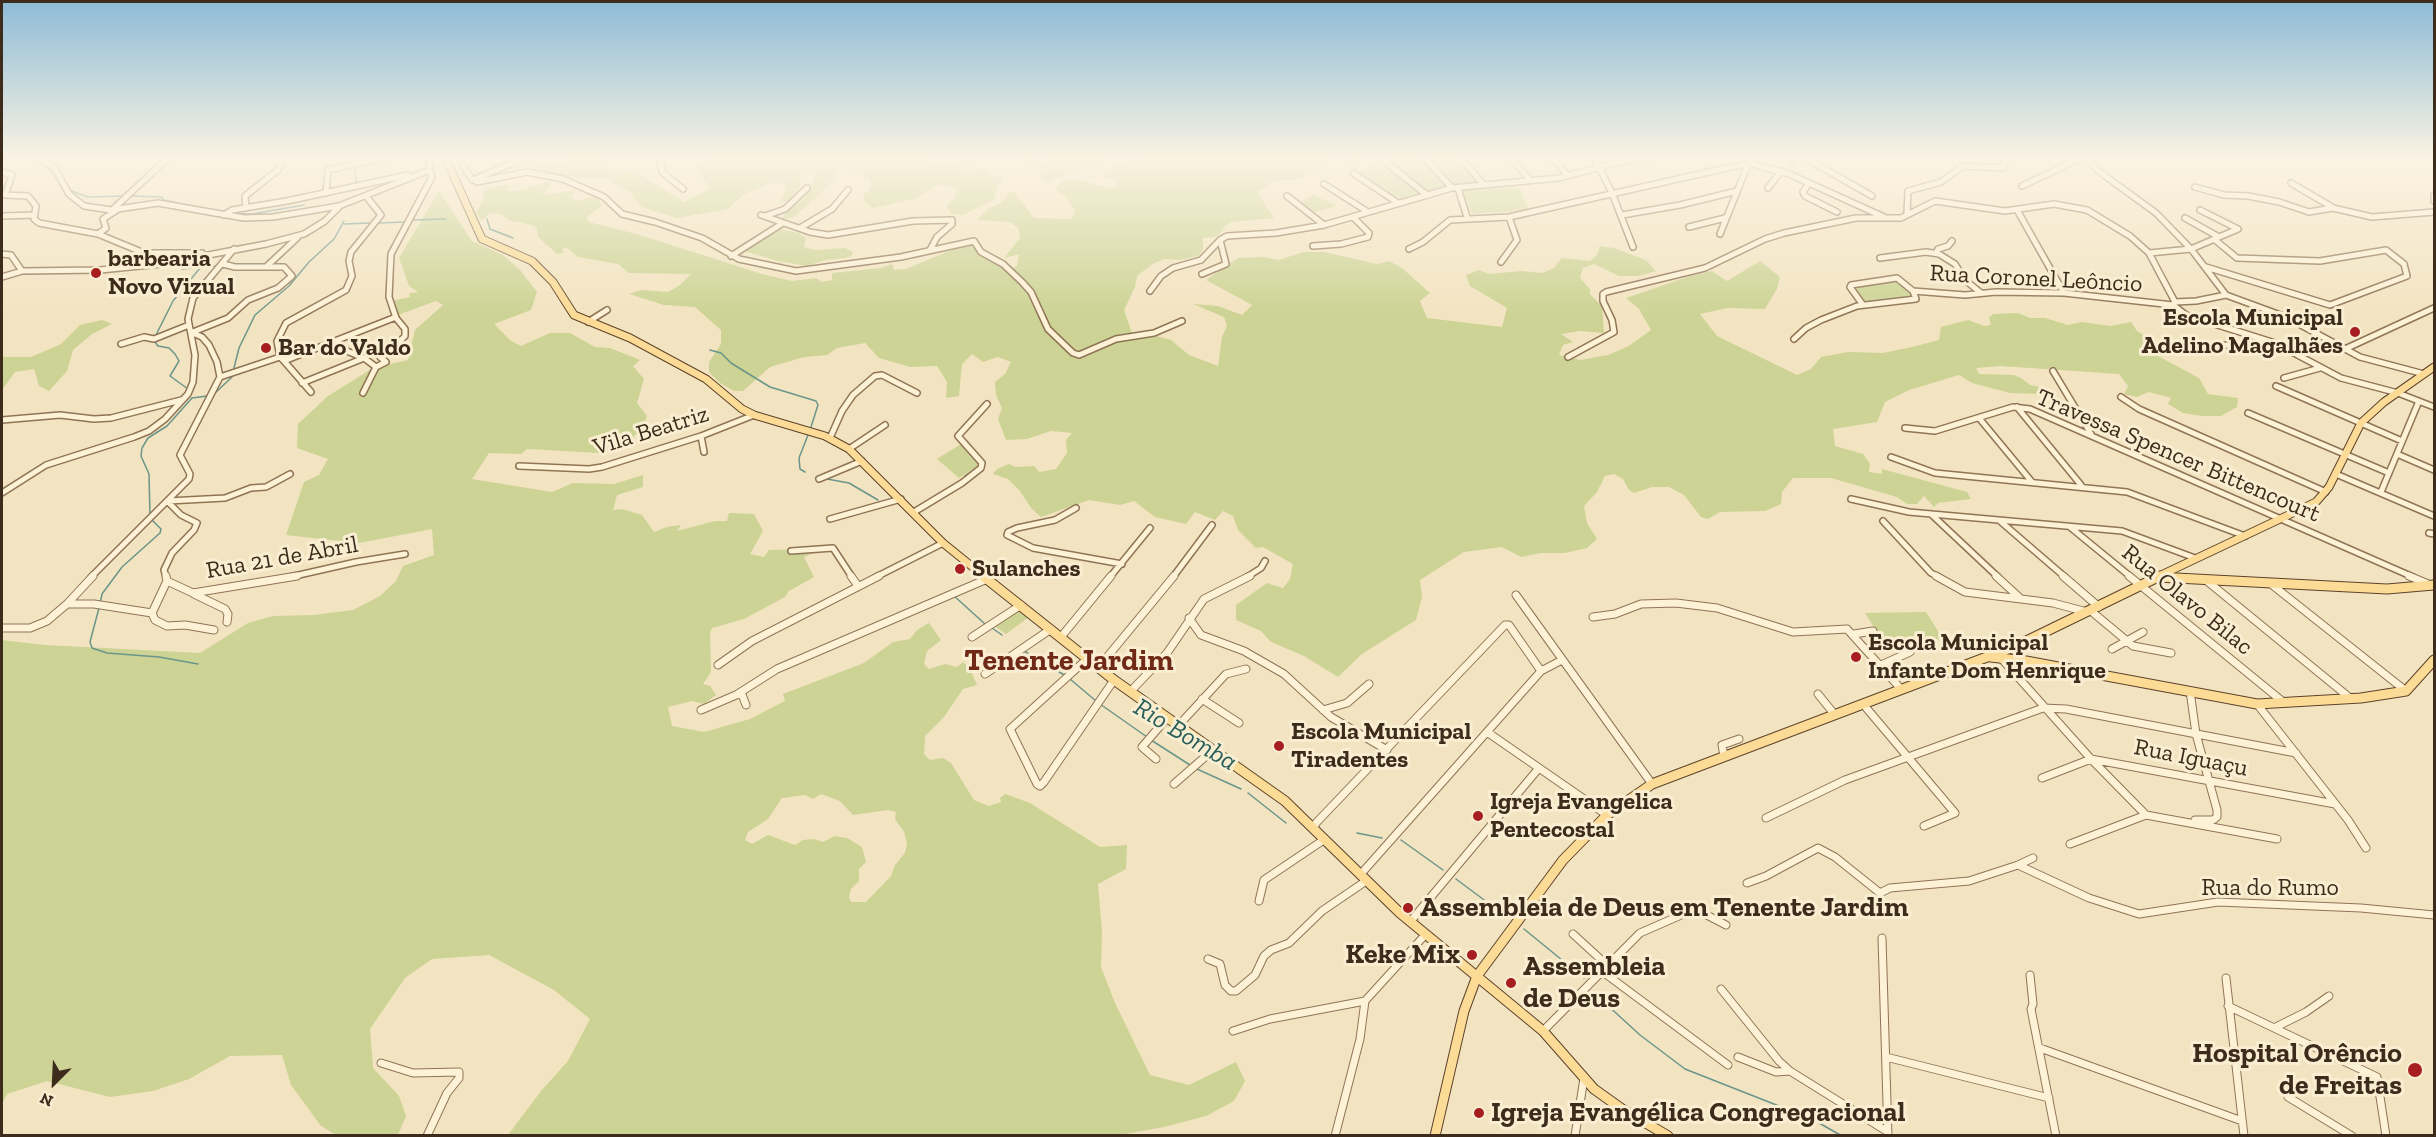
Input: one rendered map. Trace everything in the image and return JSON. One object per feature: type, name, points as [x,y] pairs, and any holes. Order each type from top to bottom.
[{"type":"main road","points":[[469,210],[482,239],[528,258],[553,282],[574,315],[638,342],[706,379],[742,409],[754,415],[830,438],[849,449],[943,543],[1098,668],[1277,795],[1410,922],[1543,1031],[1594,1089],[1622,1109],[1668,1136]]},
{"type":"main road","points":[[1999,656],[2195,558],[2308,507],[2326,492],[2361,423],[2384,402],[2434,367]]},
{"type":"main road","points":[[2157,577],[2387,589],[2433,586]]},
{"type":"main road","points":[[2016,646],[2026,662]]},
{"type":"main road","points":[[1435,1136],[1464,1011],[1477,976],[1544,883],[1607,815],[1652,784],[1986,657],[1999,656],[2257,704],[2350,698],[2406,691],[2434,660]]},
{"type":"street","points":[[36,210],[35,221],[41,224],[98,234],[144,252],[180,254],[217,252]]},
{"type":"street","points":[[98,234],[106,228],[103,219],[114,210]]},
{"type":"street","points":[[197,210],[262,218],[313,210]]},
{"type":"street","points":[[225,215],[232,210]]},
{"type":"street","points":[[267,267],[297,238],[325,221],[335,210]]},
{"type":"street","points":[[311,392],[282,359],[277,350],[277,341],[286,323],[346,290],[351,276],[349,261],[351,252],[381,215],[377,210]]},
{"type":"street","points":[[363,393],[376,367],[386,362],[380,357],[378,350],[400,341],[405,336],[405,329],[396,317],[388,297],[391,255],[415,210]]},
{"type":"street","points":[[619,210],[622,214],[655,222],[702,238],[731,256],[768,267],[803,272],[971,241],[986,256],[1007,268],[1031,292],[1048,329],[1073,353],[1085,353],[1116,339],[1154,333],[1182,321]]},
{"type":"street","points":[[779,210],[763,216],[820,234],[834,234],[913,221],[952,220],[952,224],[937,237],[930,250]]},
{"type":"street","points":[[800,228],[830,210]]},
{"type":"street","points":[[1304,210],[1323,225]]},
{"type":"street","points":[[1149,291],[1161,276],[1173,268],[1200,260],[1227,236],[1276,233],[1323,225],[1374,210]]},
{"type":"street","points":[[1465,210],[1467,218]]},
{"type":"street","points":[[1409,249],[1423,242],[1447,220],[1509,217],[1539,210]]},
{"type":"street","points":[[1620,210],[1633,247]]},
{"type":"street","points":[[1622,215],[1651,210]]},
{"type":"street","points":[[1720,234],[1729,210]]},
{"type":"street","points":[[1833,210],[1837,212]]},
{"type":"street","points":[[1872,210],[1884,218]]},
{"type":"street","points":[[1568,357],[1602,341],[1614,332],[1602,296],[1606,292],[1705,268],[1765,239],[1792,231],[1856,218],[1901,218],[1914,210]]},
{"type":"street","points":[[2017,210],[2064,293]]},
{"type":"street","points":[[2087,210],[2130,236],[2149,253],[2174,303],[2186,315],[2275,343],[2341,378],[2398,393],[2434,407]]},
{"type":"street","points":[[2153,210],[2191,249],[2226,295],[2286,317],[2370,360],[2424,374]]},
{"type":"street","points":[[2149,253],[2191,249],[2238,229],[2199,210]]},
{"type":"street","points":[[2302,210],[2308,212],[2320,210]]},
{"type":"street","points":[[2341,210],[2372,217],[2434,212]]},
{"type":"street","points":[[2,216],[35,215]]},
{"type":"street","points":[[1313,246],[1341,244],[1368,237],[1369,233],[1353,216]]},
{"type":"street","points":[[1501,262],[1517,240],[1509,217]]},
{"type":"street","points":[[1689,227],[1725,218]]},
{"type":"street","points":[[2185,218],[2216,238],[2237,258],[2320,261],[2386,250],[2403,264],[2408,273],[2405,279],[2332,305],[2206,267]]},
{"type":"street","points":[[731,256],[783,223]]},
{"type":"street","points":[[2,277],[22,271],[70,271],[160,264],[297,238]]},
{"type":"street","points":[[1202,274],[1226,264],[1220,240]]},
{"type":"street","points":[[1880,258],[1936,253],[1952,241]]},
{"type":"street","points":[[2,493],[46,465],[110,446],[149,431],[165,419],[191,389],[194,376],[189,312],[193,298],[234,249]]},
{"type":"street","points":[[1936,253],[1955,264],[1965,280],[1981,292]]},
{"type":"street","points":[[2,254],[12,255],[22,271]]},
{"type":"street","points":[[192,333],[228,318],[249,300],[278,288],[292,276],[286,268],[235,267],[223,264]]},
{"type":"street","points":[[1863,305],[1850,287],[1851,285],[1897,278],[1913,291]]},
{"type":"street","name":"Rua Coronel Leôncio","points":[[1794,339],[1802,331],[1821,320],[1863,305],[1916,299],[1913,291],[1965,295],[1981,292],[2064,293],[2174,303],[2226,295]]},
{"type":"street","points":[[2345,349],[2434,308]]},
{"type":"street","points":[[588,322],[607,310]]},
{"type":"street","points":[[220,377],[282,359],[396,317]]},
{"type":"street","points":[[121,344],[146,336],[154,339],[189,325]]},
{"type":"street","points":[[2,628],[21,629],[41,625],[67,604],[109,557],[189,479],[190,474],[180,454],[220,377],[217,362],[209,345],[202,337],[192,333]]},
{"type":"street","points":[[2184,340],[2208,346],[2275,343]]},
{"type":"street","points":[[326,343],[336,345],[364,358],[376,367]]},
{"type":"street","points":[[302,383],[364,358]]},
{"type":"street","points":[[2284,378],[2320,368]]},
{"type":"street","points":[[2053,371],[2091,435]]},
{"type":"street","points":[[830,438],[842,411],[853,395],[876,376],[882,375],[917,393]]},
{"type":"street","points":[[2276,386],[2402,441]]},
{"type":"street","points":[[2121,397],[2139,409],[2326,492]]},
{"type":"street","points":[[2,420],[60,415],[94,419],[111,418],[182,400]]},
{"type":"street","points":[[2381,492],[2419,401]]},
{"type":"street","points":[[914,512],[962,483],[981,468],[982,463],[958,436],[987,404]]},
{"type":"street","points":[[2017,407],[2081,486]]},
{"type":"street","name":"Travessa Spencer Bittencourt","points":[[1905,428],[1935,431],[2017,407],[2048,416],[2433,586]]},
{"type":"street","points":[[2248,413],[2389,473]]},
{"type":"street","name":"Vila Beatriz","points":[[519,466],[595,468],[701,436],[754,415]]},
{"type":"street","points":[[1979,418],[2032,482]]},
{"type":"street","points":[[849,449],[885,425]]},
{"type":"street","points":[[701,436],[704,452]]},
{"type":"street","points":[[2397,454],[2434,470]]},
{"type":"street","points":[[1891,457],[1930,472],[2081,486],[2137,494],[2245,536]]},
{"type":"street","points":[[819,479],[862,461]]},
{"type":"street","points":[[167,501],[225,498],[251,488],[266,487],[290,474]]},
{"type":"street","points":[[2336,474],[2434,516]]},
{"type":"street","points":[[831,520],[901,499]]},
{"type":"street","points":[[1851,499],[1897,510],[2128,533],[2195,558]]},
{"type":"street","name":"Rua 21 de Abril","points":[[152,613],[167,581],[164,570],[167,562],[172,553],[197,526],[197,523],[181,515],[167,501]]},
{"type":"street","points":[[1076,508],[1055,520],[1017,528],[1008,532],[1007,535],[1033,548],[1122,564]]},
{"type":"street","points":[[1930,514],[2020,598]]},
{"type":"street","points":[[1999,520],[2126,641],[2137,647],[2171,654]]},
{"type":"street","points":[[1883,521],[1924,566],[1956,588],[1974,595],[2020,598],[2093,610]]},
{"type":"street","points":[[1098,668],[1212,525]]},
{"type":"street","name":"Rua Olavo Bilac","points":[[2069,527],[2282,701]]},
{"type":"street","points":[[1061,638],[1150,528]]},
{"type":"street","points":[[718,665],[752,641],[943,543]]},
{"type":"street","points":[[791,551],[833,548],[858,586]]},
{"type":"street","name":"Rua 21 de Abril","points":[[167,581],[193,593],[270,582],[356,562],[405,554]]},
{"type":"street","points":[[1130,692],[1167,653],[1189,618],[1208,596],[1255,573],[1262,568],[1265,561]]},
{"type":"street","points":[[701,710],[741,692],[777,669],[987,579]]},
{"type":"street","points":[[2207,581],[2350,698]]},
{"type":"street","points":[[2271,584],[2406,691]]},
{"type":"street","points":[[193,593],[225,609],[228,614],[227,622]]},
{"type":"street","points":[[1516,595],[1652,784]]},
{"type":"street","points":[[1593,617],[1615,614],[1641,604],[1676,603],[1717,608],[1793,632],[1847,629],[1854,634],[1901,689]]},
{"type":"street","points":[[67,604],[101,605],[114,609],[152,613],[160,624],[167,626],[214,630]]},
{"type":"street","points":[[972,637],[1021,605]]},
{"type":"street","points":[[1189,618],[1201,635],[1244,651],[1284,674],[1323,710],[1387,750]]},
{"type":"street","points":[[1314,828],[1316,823],[1505,625],[1509,625],[1541,671]]},
{"type":"street","points":[[985,674],[1051,629]]},
{"type":"street","points":[[1854,634],[1874,631]]},
{"type":"street","points":[[2112,649],[2144,632]]},
{"type":"street","points":[[1881,665],[1910,652]]},
{"type":"street","points":[[1999,656],[2043,708],[2146,814]]},
{"type":"street","points":[[1087,659],[1010,729],[1040,786],[1114,680]]},
{"type":"street","points":[[1208,959],[1220,964],[1228,989],[1236,991],[1244,985],[1255,975],[1264,956],[1271,950],[1288,943],[1322,911],[1363,878],[1541,671],[1562,660]]},
{"type":"street","points":[[1178,726],[1226,674],[1246,669]]},
{"type":"street","points":[[1323,710],[1347,703],[1370,684]]},
{"type":"street","points":[[741,692],[746,705]]},
{"type":"street","points":[[2166,818],[2201,821],[2213,820],[2217,817],[2196,734],[2190,692]]},
{"type":"street","points":[[1818,694],[1835,715]]},
{"type":"street","points":[[1202,699],[1239,723]]},
{"type":"street","points":[[1863,704],[1955,813],[1924,826]]},
{"type":"street","points":[[2257,704],[2335,804],[2366,848]]},
{"type":"street","points":[[1766,818],[1845,780],[2043,708],[2066,709],[2296,753]]},
{"type":"street","points":[[1156,759],[1145,744],[1167,718]]},
{"type":"street","points":[[1487,732],[1607,815]]},
{"type":"street","points":[[1724,756],[1722,745],[1739,739]]},
{"type":"street","points":[[1174,784],[1213,750]]},
{"type":"street","points":[[2042,778],[2091,759]]},
{"type":"street","name":"Rua Iguaçu","points":[[2091,759],[2209,780],[2270,794],[2335,804]]},
{"type":"street","points":[[1410,922],[1539,768]]},
{"type":"street","points":[[2070,844],[2146,814],[2277,839]]},
{"type":"street","points":[[1259,901],[1264,880],[1288,867],[1325,839]]},
{"type":"street","points":[[1747,883],[1766,876],[1818,848],[1835,857],[1880,893],[1890,888],[1969,881],[2033,858]]},
{"type":"street","name":"Rua do Rumo","points":[[2018,865],[2089,898],[2139,914],[2218,903],[2361,908],[2434,915]]},
{"type":"street","points":[[1543,1031],[1640,933],[1693,910],[1703,912],[1726,925]]},
{"type":"street","points":[[1573,934],[1605,969],[1728,1065]]},
{"type":"street","points":[[1335,1136],[1360,1039],[1365,1001],[1425,935]]},
{"type":"street","points":[[1882,938],[1888,1134]]},
{"type":"street","points":[[2030,975],[2033,1004],[2031,1009],[2056,1136]]},
{"type":"street","points":[[2226,978],[2244,1136]]},
{"type":"street","points":[[1721,989],[1779,1061],[1790,1071],[1888,1134]]},
{"type":"street","points":[[2276,1027],[2313,1009],[2329,996]]},
{"type":"street","points":[[1233,1031],[1270,1019],[1365,1001]]},
{"type":"street","points":[[2228,1006],[2377,1077],[2386,1136]]},
{"type":"street","points":[[2040,1048],[2242,1121]]},
{"type":"street","points":[[1738,1057],[1776,1072],[1790,1071]]},
{"type":"street","points":[[1886,1057],[2049,1098]]},
{"type":"street","points":[[381,1063],[413,1073],[459,1072],[459,1078],[447,1094],[427,1136]]},
{"type":"street","points":[[1575,1136],[1584,1078]]},
{"type":"street","points":[[2288,1097],[2352,1136]]},
{"type":"green space","points":[[428,210],[452,210],[472,241],[503,255],[520,270],[537,292],[531,310],[494,324],[511,341],[521,346],[550,333],[570,333],[595,347],[610,348],[640,360],[633,366],[644,379],[637,403],[647,416],[643,427],[627,444],[599,453],[527,449],[521,454],[489,453],[472,479],[552,492],[573,483],[614,484],[643,475],[643,487],[617,495],[613,510],[622,509],[642,515],[654,532],[667,527],[681,525],[677,531],[715,521],[727,521],[729,513],[754,514],[763,531],[750,554],[764,557],[769,550],[814,549],[814,553],[804,557],[814,577],[789,591],[785,597],[744,619],[712,628],[710,633],[711,672],[703,684],[710,686],[716,695],[704,704],[692,701],[668,707],[672,726],[704,732],[750,719],[785,701],[783,694],[864,663],[893,642],[910,639],[917,630],[929,623],[941,640],[927,651],[924,664],[929,669],[945,664],[957,667],[963,662],[969,667],[977,685],[963,689],[944,717],[925,736],[924,754],[930,760],[943,758],[951,763],[974,800],[989,806],[1001,802],[1000,798],[1005,794],[1030,803],[1100,847],[1127,845],[1126,869],[1098,884],[1102,932],[1101,967],[1115,1003],[1150,1075],[1189,1085],[1236,1062],[1245,1081],[1234,1101],[1206,1116],[1119,1135],[508,1135],[541,1091],[568,1061],[590,1019],[554,990],[489,955],[432,959],[405,978],[370,1029],[373,1068],[399,1096],[406,1116],[398,1135],[336,1135],[321,1126],[291,1085],[282,1055],[230,1056],[189,1079],[153,1091],[110,1097],[47,1081],[7,1094],[2,1104],[2,640],[45,645],[200,653],[248,623],[273,616],[314,615],[353,610],[380,596],[396,581],[403,566],[434,555],[432,529],[359,543],[286,535],[304,482],[319,475],[328,459],[297,448],[298,424],[328,396],[373,368],[408,360],[415,330],[443,305],[436,301],[395,316],[392,301],[410,297],[409,293],[418,292],[409,286],[399,258]],"holes":[[[821,794],[840,801],[853,815],[888,810],[896,812],[895,819],[904,832],[907,843],[905,853],[895,865],[891,876],[866,902],[851,902],[849,897],[851,889],[859,881],[859,869],[866,862],[862,847],[847,838],[835,836],[823,842],[814,839],[803,840],[795,845],[768,835],[752,844],[745,840],[748,832],[768,819],[782,798],[805,795],[813,799]]]},
{"type":"green space","points":[[478,210],[596,210],[587,217],[589,222],[640,235],[762,274],[792,281],[816,278],[821,282],[832,280],[832,273],[881,268],[892,264],[894,270],[906,269],[968,243],[975,246],[981,256],[1010,270],[1017,266],[1019,254],[1004,258],[1020,238],[1018,228],[1011,222],[977,220],[987,210],[1028,210],[1034,218],[1072,219],[1075,211],[1269,210],[1274,218],[1231,222],[1215,237],[1203,238],[1203,250],[1198,256],[1180,260],[1165,259],[1154,263],[1137,276],[1135,287],[1124,310],[1132,333],[1149,334],[1171,340],[1189,355],[1218,366],[1222,337],[1227,326],[1224,317],[1193,304],[1218,306],[1242,315],[1252,305],[1206,280],[1238,258],[1264,257],[1279,260],[1303,252],[1324,252],[1377,264],[1389,261],[1402,268],[1430,293],[1420,301],[1427,318],[1502,327],[1507,308],[1470,286],[1466,275],[1479,270],[1489,274],[1522,271],[1542,273],[1554,268],[1562,258],[1590,261],[1597,255],[1600,246],[1614,248],[1646,260],[1656,271],[1639,276],[1619,276],[1594,264],[1583,268],[1580,278],[1590,289],[1590,294],[1602,306],[1604,333],[1580,331],[1561,334],[1573,342],[1563,345],[1559,355],[1580,360],[1608,355],[1629,346],[1651,330],[1639,309],[1626,298],[1690,276],[1712,271],[1727,281],[1760,261],[1780,277],[1777,289],[1765,309],[1727,308],[1700,314],[1717,336],[1797,375],[1811,369],[1821,357],[1848,352],[1883,353],[1912,347],[1939,340],[1941,327],[1968,320],[1984,326],[1991,325],[1989,318],[1993,314],[2018,313],[2030,318],[2045,318],[2068,325],[2082,322],[2110,326],[2131,322],[2137,331],[2149,338],[2143,348],[2199,378],[2208,394],[2238,398],[2237,407],[2221,416],[2183,413],[2168,404],[2171,398],[2149,392],[2136,397],[2124,394],[2128,386],[2119,374],[2000,366],[1976,368],[1979,374],[2014,375],[2030,385],[2039,387],[2040,394],[2010,393],[1972,383],[1959,375],[1909,390],[1885,402],[1877,422],[1833,429],[1835,446],[1863,454],[1870,464],[1869,472],[1882,474],[1882,469],[1967,492],[1971,499],[1938,503],[1934,507],[1924,496],[1917,504],[1907,504],[1897,497],[1831,478],[1793,478],[1782,492],[1781,504],[1765,511],[1720,512],[1708,519],[1701,517],[1684,495],[1669,487],[1652,487],[1634,493],[1629,490],[1623,479],[1614,474],[1605,476],[1597,492],[1584,506],[1587,523],[1597,539],[1587,548],[1565,553],[1541,553],[1521,557],[1502,547],[1464,552],[1420,580],[1422,597],[1416,620],[1362,654],[1338,677],[1304,656],[1271,642],[1261,631],[1236,620],[1236,605],[1267,583],[1283,588],[1290,579],[1293,564],[1263,547],[1256,548],[1238,530],[1233,516],[1223,511],[1215,520],[1195,512],[1186,524],[1155,517],[1134,501],[1120,505],[1089,500],[1041,517],[1008,479],[993,474],[997,469],[1009,464],[1016,467],[1034,466],[1039,472],[1056,469],[1067,453],[1066,440],[1072,433],[1051,431],[1027,439],[1006,440],[998,419],[1002,408],[996,395],[995,382],[1005,374],[1011,362],[998,357],[983,362],[972,354],[962,364],[959,396],[946,398],[947,382],[937,366],[910,367],[879,358],[865,343],[837,348],[827,355],[804,357],[770,367],[743,391],[734,391],[720,383],[709,372],[709,362],[721,344],[721,330],[695,307],[664,305],[629,294],[641,290],[668,292],[680,285],[691,274],[629,273],[618,264],[578,257],[566,247],[562,249],[564,253],[557,254],[538,237],[537,228],[511,221],[500,214],[491,213],[481,221],[476,213]]},
{"type":"green space","points":[[651,210],[722,210],[677,218]]},
{"type":"green space","points":[[802,210],[794,217],[781,220],[787,211]]},
{"type":"green space","points":[[949,210],[973,210],[963,215],[951,214]]},
{"type":"green space","points":[[1470,210],[1528,210],[1472,214]]},
{"type":"green space","points":[[780,229],[798,233],[806,238],[804,247],[816,250],[845,248],[853,252],[851,256],[845,258],[825,260],[807,266],[778,261],[744,251]]},
{"type":"green space","points":[[1899,279],[1913,297],[1864,302],[1852,286]]},
{"type":"green space","points":[[102,320],[112,324],[92,334],[73,350],[67,371],[49,391],[39,386],[34,369],[15,372],[2,390],[2,357],[31,357],[61,344],[80,325]]},
{"type":"green space","points":[[963,443],[982,463],[959,478],[937,459]]},
{"type":"green space","points":[[1013,605],[1029,617],[1006,634],[989,622]]},
{"type":"green space","points":[[1926,612],[1943,639],[1884,643],[1865,613]]},
{"type":"waterway","points":[[215,210],[225,212]]},
{"type":"waterway","points":[[233,213],[252,214],[275,210]]},
{"type":"waterway","name":"Rio Bomba","points":[[412,220],[446,219]]},
{"type":"waterway","name":"Rio Bomba","points":[[487,219],[490,229],[513,238]]},
{"type":"waterway","points":[[233,372],[239,348],[255,315],[289,286],[309,262],[334,239],[344,221]]},
{"type":"waterway","name":"Rio Bomba","points":[[379,223],[404,222]]},
{"type":"waterway","name":"Rio Bomba","points":[[344,224],[370,223]]},
{"type":"waterway","points":[[182,269],[216,266]]},
{"type":"waterway","points":[[155,337],[173,301],[200,268]]},
{"type":"waterway","points":[[155,342],[158,346],[169,348],[175,354],[179,361],[170,376],[188,389]]},
{"type":"waterway","name":"Rio Bomba","points":[[710,350],[721,353],[731,363],[770,387],[816,401],[818,405],[811,427]]},
{"type":"waterway","points":[[214,394],[232,377]]},
{"type":"waterway","points":[[150,516],[149,474],[141,456],[142,448],[148,438],[167,426],[192,398],[207,396]]},
{"type":"waterway","name":"Rio Bomba","points":[[805,472],[800,469],[799,458],[808,435]]},
{"type":"waterway","points":[[965,476],[976,469]]},
{"type":"waterway","name":"Rio Bomba","points":[[827,479],[849,483],[878,500]]},
{"type":"waterway","points":[[100,604],[102,594],[122,567],[160,533],[161,529],[152,520]]},
{"type":"waterway","name":"Rio Bomba","points":[[953,595],[985,624]]},
{"type":"waterway","points":[[99,608],[90,642],[92,648],[107,653],[159,657],[198,664]]},
{"type":"waterway","name":"Rio Bomba","points":[[992,628],[1002,635]]},
{"type":"waterway","name":"Rio Bomba","points":[[1024,651],[1066,676]]},
{"type":"waterway","name":"Rio Bomba","points":[[1070,679],[1096,701]]},
{"type":"waterway","name":"Rio Bomba","points":[[1100,704],[1147,737]]},
{"type":"waterway","name":"Rio Bomba","points":[[1151,740],[1190,765]]},
{"type":"waterway","name":"Rio Bomba","points":[[1197,769],[1241,789]]},
{"type":"waterway","name":"Rio Bomba","points":[[1248,793],[1286,823]]},
{"type":"waterway","name":"Rio Bomba","points":[[1357,833],[1382,838]]},
{"type":"waterway","name":"Rio Bomba","points":[[1401,840],[1443,870]]},
{"type":"waterway","name":"Rio Bomba","points":[[1456,879],[1507,917]]},
{"type":"waterway","name":"Rio Bomba","points":[[1524,929],[1584,978]]},
{"type":"waterway","name":"Rio Bomba","points":[[1605,1003],[1640,1035],[1685,1069],[1812,1119],[1842,1136]]},
{"type":"place","name":"barbearia Novo Vizual","points":[[96,273]]},
{"type":"place","name":"Escola Municipal Adelino Magalhães","points":[[2355,332]]},
{"type":"place","name":"Bar do Valdo","points":[[266,348]]},
{"type":"place","name":"Sulanches","points":[[960,569]]},
{"type":"place","name":"Escola Municipal Infante Dom Henrique","points":[[1856,657]]},
{"type":"place","name":"Escola Municipal Tiradentes","points":[[1279,746]]},
{"type":"place","name":"Igreja Evangelica Pentecostal","points":[[1478,816]]},
{"type":"place","name":"Assembleia de Deus em Tenente Jardim","points":[[1408,908]]},
{"type":"place","name":"Keke Mix","points":[[1472,955]]},
{"type":"place","name":"Assembleia de Deus","points":[[1511,983]]},
{"type":"place","name":"Hospital Orêncio de Freitas","points":[[2415,1070]]},
{"type":"place","name":"Igreja Evangélica Congregacional","points":[[1479,1113]]},
{"type":"district","name":"Tenente Jardim","points":[[1069,661]]}]
